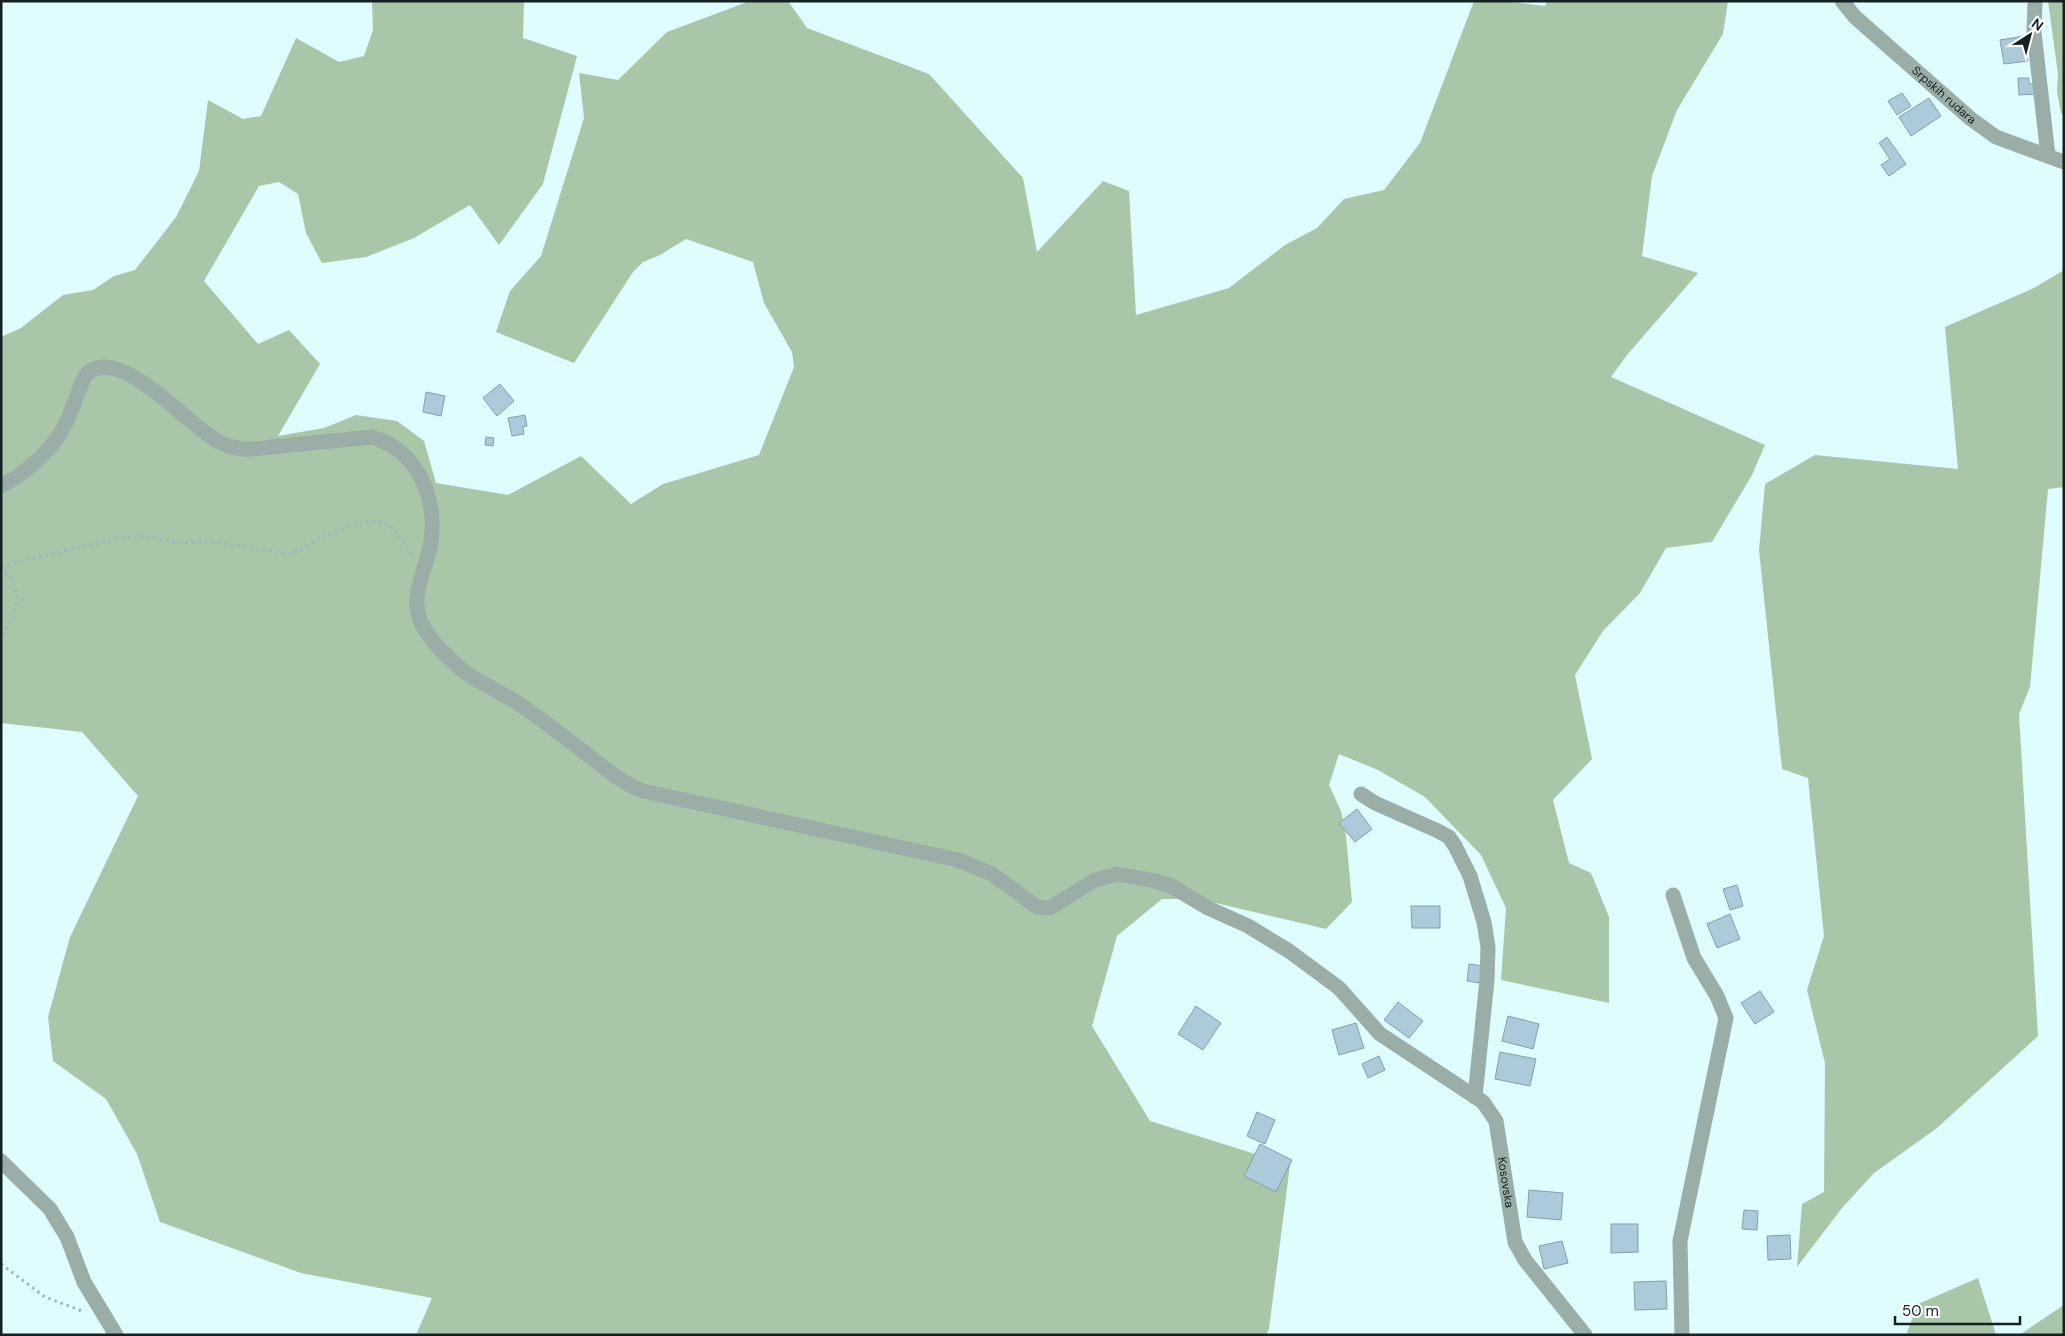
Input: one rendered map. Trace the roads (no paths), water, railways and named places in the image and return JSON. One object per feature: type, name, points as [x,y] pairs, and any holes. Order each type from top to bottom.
[{"type":"street","name":"Srpskih rudara","points":[[1842,1],[1855,17],[1971,119],[1996,137],[2064,162]]},
{"type":"street","points":[[2035,1],[2034,32],[2048,156]]},
{"type":"street","name":"Kosovska","points":[[1,486],[42,457],[59,436],[79,388],[90,370],[103,366],[116,368],[141,381],[205,434],[222,444],[244,449],[372,437],[386,441],[413,463],[422,479],[430,506],[431,543],[416,599],[416,610],[427,634],[471,676],[522,706],[632,786],[643,791],[958,860],[992,874],[1037,907],[1050,908],[1095,880],[1118,874],[1171,886],[1208,908],[1248,926],[1289,951],[1338,988],[1380,1034],[1475,1097],[1490,1110],[1496,1121],[1515,1242],[1525,1260],[1585,1335]]},
{"type":"street","points":[[1361,794],[1375,803],[1448,837],[1455,846],[1470,876],[1484,922],[1488,947],[1487,980],[1475,1097]]},
{"type":"street","points":[[1673,895],[1694,958],[1717,996],[1726,1018],[1680,1241],[1682,1335]]},
{"type":"street","points":[[1,1161],[50,1209],[67,1237],[84,1282],[116,1335]]}]
